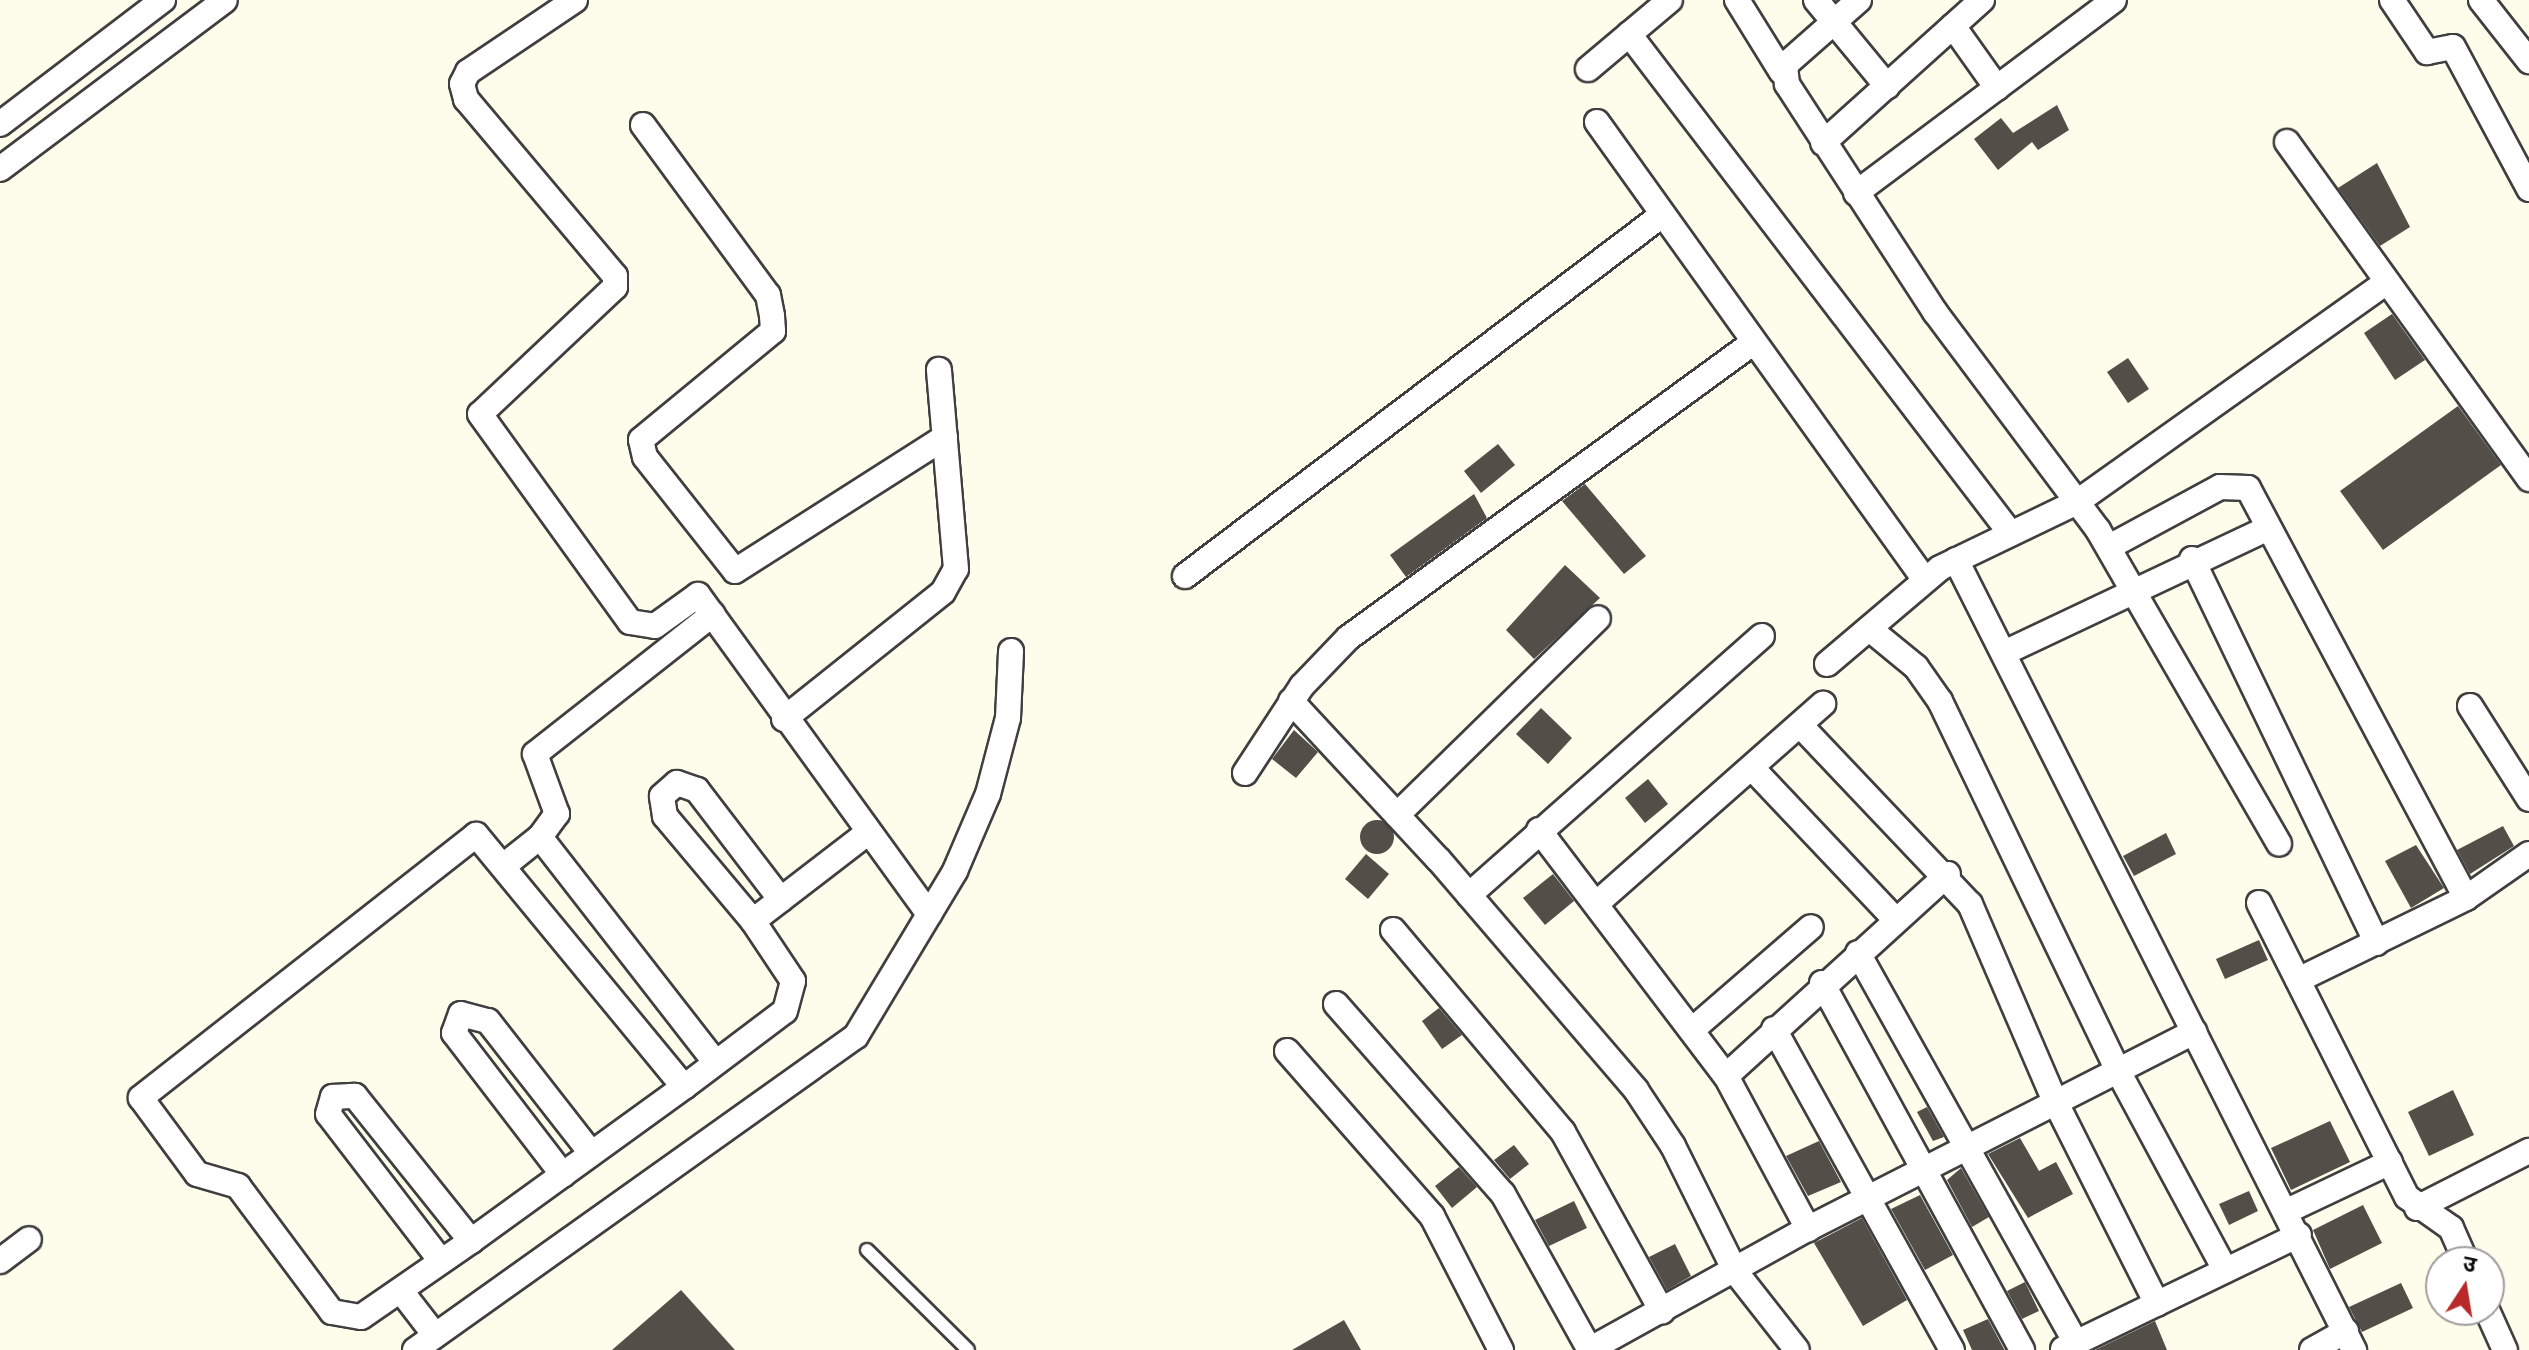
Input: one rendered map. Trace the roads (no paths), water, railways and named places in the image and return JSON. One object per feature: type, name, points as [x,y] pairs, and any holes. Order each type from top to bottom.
[{"type":"street","points":[[0,124],[163,0]]},
{"type":"street","points":[[0,169],[225,0]]},
{"type":"street","points":[[575,0],[468,72],[462,84],[466,99],[615,276],[615,287],[480,414],[630,622],[655,626],[698,595],[945,437]]},
{"type":"street","points":[[1588,69],[1670,0]]},
{"type":"street","points":[[1737,0],[1856,193],[2109,547],[2279,844]]},
{"type":"street","points":[[1816,0],[1887,86]]},
{"type":"street","points":[[1781,71],[1859,0]]},
{"type":"street","points":[[1823,143],[1982,0]]},
{"type":"street","points":[[1856,193],[2114,0]]},
{"type":"street","points":[[2392,0],[2427,52],[2453,47],[2529,189]]},
{"type":"street","points":[[2481,0],[2529,61]]},
{"type":"street","points":[[1953,26],[1997,88]]},
{"type":"street","points":[[1629,34],[2011,534]]},
{"type":"street","points":[[1597,122],[1925,580]]},
{"type":"street","points":[[643,125],[768,295],[773,331],[641,440],[645,457],[735,571]]},
{"type":"street","points":[[2287,142],[2526,468]]},
{"type":"street","points":[[1185,576],[1662,215]]},
{"type":"street","points":[[1827,664],[1872,631],[1925,580],[1956,560],[2077,502],[2387,282]]},
{"type":"street","points":[[1245,773],[1291,701],[1348,638],[1754,342]]},
{"type":"street","points":[[784,719],[943,592],[956,569],[939,370]]},
{"type":"street","points":[[2109,547],[2231,483],[2248,488],[2466,898]]},
{"type":"street","points":[[2006,652],[2132,587],[2268,528]]},
{"type":"street","points":[[2192,559],[2377,943]]},
{"type":"street","points":[[1956,560],[2006,652],[2350,1341],[2312,1350]]},
{"type":"street","points":[[698,595],[866,834],[929,914]]},
{"type":"street","points":[[506,864],[540,837],[557,814],[535,754],[713,614]]},
{"type":"street","points":[[1397,815],[1598,618]]},
{"type":"street","points":[[1872,631],[1916,667],[1940,701],[2118,1071],[2225,1270]]},
{"type":"street","points":[[1469,895],[1762,636]]},
{"type":"street","points":[[401,1291],[425,1343],[856,1036],[955,871],[1001,754],[1011,651]]},
{"type":"street","points":[[1291,701],[1469,895],[1653,1113],[1735,1271],[1797,1350]]},
{"type":"street","points":[[1596,904],[1753,769],[1823,704]]},
{"type":"street","points":[[2470,706],[2529,799]]},
{"type":"street","points":[[1800,725],[1948,874],[1979,920],[2055,1101],[2157,1304]]},
{"type":"street","points":[[1753,769],[1896,920]]},
{"type":"street","points":[[684,1087],[486,840],[465,837],[141,1098],[197,1174],[238,1186],[332,1312],[361,1317],[684,1087],[794,998],[793,981],[753,921],[665,816],[662,796],[677,783],[697,790],[781,900]]},
{"type":"street","points":[[1539,830],[1726,1076],[1808,1229]]},
{"type":"street","points":[[753,921],[866,834]]},
{"type":"street","points":[[540,837],[715,1062]]},
{"type":"street","points":[[2298,980],[2466,898],[2529,854]]},
{"type":"street","points":[[1726,1076],[1822,983],[1948,874]]},
{"type":"street","points":[[2259,903],[2390,1162],[2417,1208],[2451,1228],[2459,1246]]},
{"type":"street","points":[[1692,1030],[1811,927]]},
{"type":"street","points":[[1393,930],[1563,1132],[1662,1311]]},
{"type":"street","points":[[1858,953],[2080,1345],[2299,1235]]},
{"type":"street","points":[[1822,983],[1921,1170],[2022,1350]]},
{"type":"street","points":[[1336,1004],[1503,1194],[1590,1350],[1808,1229],[2194,1032]]},
{"type":"street","points":[[563,1175],[454,1033],[461,1014],[488,1021],[591,1153]]},
{"type":"street","points":[[1774,1029],[1952,1350]]},
{"type":"street","points":[[1287,1051],[1432,1216],[1501,1350]]},
{"type":"street","points":[[441,1261],[328,1114],[333,1097],[355,1096],[471,1241]]},
{"type":"street","points":[[2417,1208],[2529,1151]]},
{"type":"street","points":[[2287,1211],[2390,1162]]},
{"type":"street","points":[[0,1261],[29,1239]]},
{"type":"street","points":[[2494,1326],[2505,1350]]},
{"type":"lane","points":[[867,1250],[968,1350]]}]
